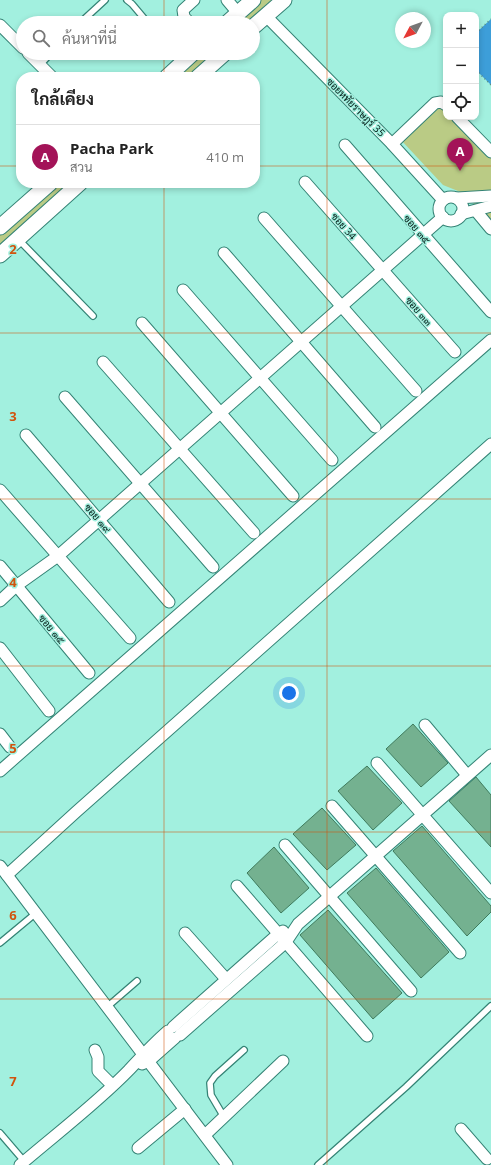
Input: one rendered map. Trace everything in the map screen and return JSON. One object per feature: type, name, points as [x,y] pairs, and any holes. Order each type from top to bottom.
[{"type":"main road","points":[[260,22],[284,0]]},
{"type":"main road","points":[[234,16],[246,4]]},
{"type":"main road","points":[[171,72],[181,60]]},
{"type":"main road","points":[[204,72],[217,60]]},
{"type":"main road","points":[[0,228],[44,188]]},
{"type":"main road","points":[[0,255],[74,188]]},
{"type":"street","points":[[184,16],[183,10],[194,0]]},
{"type":"street","points":[[226,0],[246,4]]},
{"type":"street","name":"ซอยหทัยราษฎร์ 35","points":[[266,16],[392,144],[443,200]]},
{"type":"street","points":[[0,25],[16,41]]},
{"type":"street","points":[[35,60],[47,72]]},
{"type":"street","points":[[392,144],[435,103],[443,103]]},
{"type":"street","points":[[460,120],[491,152]]},
{"type":"street","name":"ซอย ๓๕","points":[[344,145],[491,312]]},
{"type":"street","name":"ซอย 34","points":[[305,182],[383,270]]},
{"type":"street","points":[[443,217],[439,206],[443,200],[449,197],[491,196]]},
{"type":"street","points":[[457,198],[462,204],[461,214]]},
{"type":"street","points":[[443,217],[453,220],[461,214],[491,206]]},
{"type":"street","points":[[476,211],[491,229]]},
{"type":"street","points":[[0,601],[16,586],[58,556],[443,217]]},
{"type":"street","points":[[264,218],[416,391]]},
{"type":"street","points":[[224,253],[375,427]]},
{"type":"street","name":"ซอย ๓๓","points":[[383,270],[455,352]]},
{"type":"street","points":[[184,290],[332,460]]},
{"type":"street","points":[[142,324],[293,496]]},
{"type":"street","points":[[0,771],[491,340]]},
{"type":"street","points":[[103,362],[254,533]]},
{"type":"street","points":[[65,397],[213,567]]},
{"type":"street","name":"ซอย ๑๙","points":[[26,435],[169,602]]},
{"type":"street","points":[[227,1165],[3,871],[76,812],[491,444]]},
{"type":"street","points":[[0,490],[130,638]]},
{"type":"street","name":"ซอย ๑๕","points":[[0,566],[89,673]]},
{"type":"street","points":[[0,648],[49,711]]},
{"type":"street","points":[[425,725],[467,775]]},
{"type":"street","points":[[0,734],[10,747]]},
{"type":"street","points":[[22,1163],[129,1070],[286,942],[298,924],[422,814],[491,756]]},
{"type":"street","points":[[377,763],[491,893]]},
{"type":"street","points":[[332,806],[460,953]]},
{"type":"street","points":[[285,845],[411,992]]},
{"type":"street","points":[[237,886],[367,1036]]},
{"type":"street","points":[[174,1033],[226,979],[278,934],[298,924]]},
{"type":"street","points":[[185,932],[226,979]]},
{"type":"street","points":[[95,1050],[98,1057],[98,1071],[112,1085]]},
{"type":"street","points":[[205,1135],[283,1061]]},
{"type":"street","points":[[138,1148],[185,1109]]},
{"type":"street","points":[[461,1129],[486,1160]]},
{"type":"lane","points":[[88,16],[105,0]]},
{"type":"lane","points":[[127,0],[142,16]]},
{"type":"lane","points":[[40,65],[45,60]]},
{"type":"lane","points":[[18,239],[93,316]]},
{"type":"lane","points":[[0,943],[36,913]]},
{"type":"lane","points":[[107,1007],[137,981]]},
{"type":"lane","points":[[318,1165],[406,1087],[491,1006]]},
{"type":"lane","points":[[224,1118],[211,1095],[210,1083],[215,1076],[244,1050]]},
{"type":"lane","points":[[0,1133],[22,1163]]},
{"type":"path","points":[[479,30],[491,19]]},
{"type":"path","points":[[479,73],[491,85]]},
{"type":"green space","points":[[260,0],[277,0],[259,16],[243,16]]},
{"type":"green space","points":[[193,60],[210,60],[197,72],[180,72]]},
{"type":"green space","points":[[440,107],[443,110],[443,120],[454,120],[491,157],[491,221],[463,193],[443,185],[401,140]]},
{"type":"green space","points":[[50,188],[67,188],[0,249],[0,233]]},
{"type":"water","points":[[491,19],[491,85],[479,73],[479,30]]},
{"type":"building","points":[[413,724],[448,763],[421,787],[386,749]]},
{"type":"building","points":[[367,766],[402,803],[373,830],[338,791]]},
{"type":"building","points":[[476,777],[491,795],[491,847],[449,801]]},
{"type":"building","points":[[322,808],[356,845],[327,870],[293,834]]},
{"type":"building","points":[[422,826],[491,906],[491,912],[467,936],[393,851]]},
{"type":"building","points":[[274,847],[309,888],[281,913],[247,873]]},
{"type":"building","points":[[376,868],[449,952],[421,978],[347,893]]},
{"type":"building","points":[[328,910],[402,993],[373,1019],[300,935]]},
{"type":"place","name":"Pacha Park","points":[[460,171]]}]
